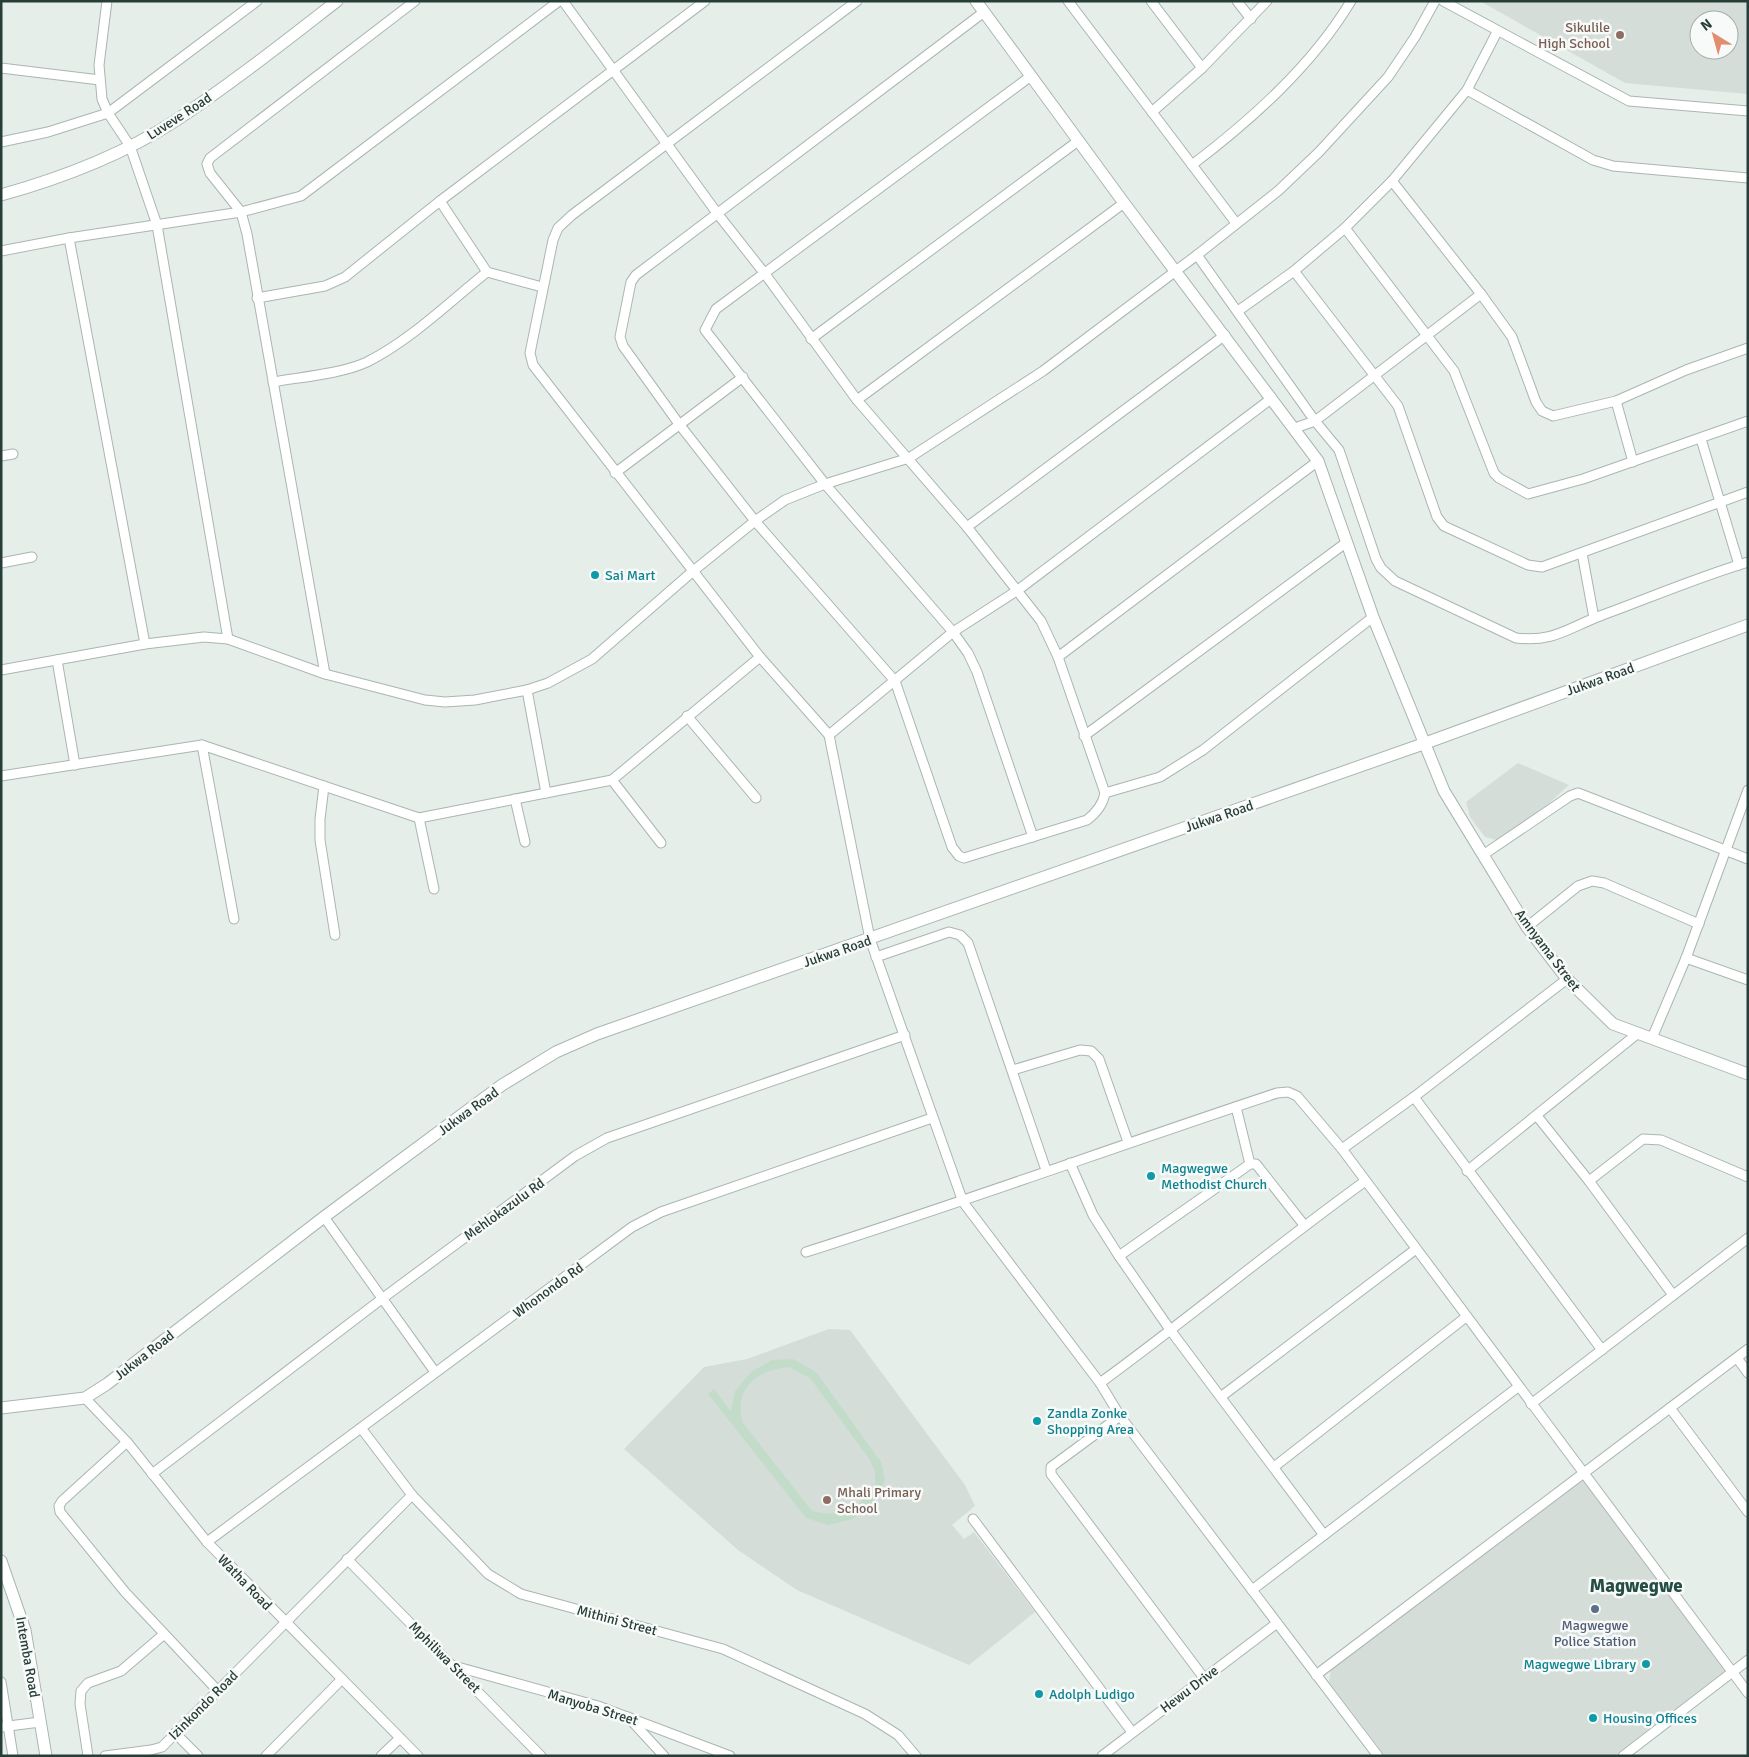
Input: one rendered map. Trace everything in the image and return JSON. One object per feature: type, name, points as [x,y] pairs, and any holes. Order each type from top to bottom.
[{"type":"street","points":[[107,1],[99,66],[102,99],[108,113],[130,146],[157,225],[228,639]]},
{"type":"street","points":[[1,142],[48,132],[108,113],[257,1]]},
{"type":"street","name":"Luveve Road","points":[[1,195],[60,178],[130,146],[175,121],[337,1]]},
{"type":"street","points":[[325,674],[250,250],[241,212],[210,173],[207,164],[210,158],[415,1]]},
{"type":"street","points":[[1,251],[69,238],[241,212],[301,196],[559,1]]},
{"type":"street","points":[[563,1],[717,213],[765,274],[857,400],[967,527],[1041,621],[1058,657],[1105,793],[1100,807],[1087,820],[972,858],[959,856],[952,847],[895,681],[755,521],[679,424],[623,346],[620,336],[631,282],[636,275],[717,213],[984,12]]},
{"type":"street","points":[[257,298],[336,282],[613,69],[705,1]]},
{"type":"street","points":[[857,1],[572,215],[558,228],[553,240],[542,287],[530,352],[533,365],[692,572],[760,657],[829,735],[870,939],[905,1035],[932,1118],[964,1202],[1100,1383],[1120,1416],[1378,1756]]},
{"type":"street","name":"Amnyama Street","points":[[976,1],[1124,203],[1318,461],[1373,617],[1423,744],[1444,791],[1527,927],[1567,979],[1614,1024],[1748,1074]]},
{"type":"street","points":[[1068,1],[1236,223]]},
{"type":"street","points":[[1151,1],[1202,68]]},
{"type":"street","points":[[1237,1],[1251,19]]},
{"type":"street","points":[[1152,112],[1202,68],[1267,1]]},
{"type":"street","points":[[1192,165],[1223,141],[1281,88],[1337,24],[1351,1]]},
{"type":"street","points":[[1,670],[145,644],[204,637],[228,639],[325,674],[377,689],[445,702],[476,700],[527,690],[554,680],[592,659],[692,572],[784,500],[824,484],[908,458],[1043,371],[1197,255],[1278,191],[1312,159],[1382,83],[1415,37],[1435,1]]},
{"type":"street","points":[[1443,1],[1497,32],[1629,101],[1748,111]]},
{"type":"street","points":[[1238,311],[1294,270],[1345,228],[1392,181],[1467,90],[1497,32]]},
{"type":"street","points":[[1,68],[100,80]]},
{"type":"street","points":[[1030,76],[716,309],[705,330],[824,484],[953,632],[968,653],[977,672],[1033,837]]},
{"type":"street","points":[[1467,90],[1581,153],[1613,166],[1748,178]]},
{"type":"street","points":[[811,339],[1078,140]]},
{"type":"street","points":[[1392,181],[1481,294],[1516,343],[1536,402],[1542,411],[1553,416],[1616,400],[1686,370],[1748,348]]},
{"type":"street","points":[[440,201],[487,272],[542,287]]},
{"type":"street","points":[[857,400],[1124,203]]},
{"type":"street","points":[[1345,228],[1454,371],[1492,469],[1499,478],[1531,494],[1633,462],[1748,421]]},
{"type":"street","points":[[69,238],[145,644]]},
{"type":"street","points":[[1197,255],[1315,421],[1339,450],[1376,559],[1381,568],[1395,581],[1516,638],[1535,640],[1551,638],[1594,618],[1743,563],[1720,502],[1700,439]]},
{"type":"street","points":[[1294,270],[1399,408],[1436,517],[1444,526],[1531,566],[1542,567],[1748,492]]},
{"type":"street","points":[[273,382],[346,369],[366,363],[408,335],[487,272]]},
{"type":"street","points":[[1295,428],[1315,421],[1429,336],[1481,294]]},
{"type":"street","points":[[967,527],[1225,335]]},
{"type":"street","points":[[615,473],[743,377]]},
{"type":"street","points":[[829,735],[953,632],[1018,590],[1272,398]]},
{"type":"street","points":[[1616,400],[1633,462]]},
{"type":"street","points":[[1,456],[12,454]]},
{"type":"street","points":[[1058,657],[1318,461]]},
{"type":"street","points":[[1084,736],[1347,542]]},
{"type":"street","points":[[1582,553],[1594,618]]},
{"type":"street","points":[[1,562],[32,557]]},
{"type":"street","points":[[1105,793],[1160,777],[1203,750],[1373,617]]},
{"type":"street","name":"Jukwa Road","points":[[1,1408],[85,1398],[107,1384],[324,1217],[502,1085],[556,1052],[597,1034],[1423,744],[1748,625]]},
{"type":"street","points":[[1,776],[202,745],[419,818],[612,780],[760,657]]},
{"type":"street","points":[[57,660],[75,764]]},
{"type":"street","points":[[527,690],[546,793]]},
{"type":"street","points":[[687,716],[756,798]]},
{"type":"street","points":[[202,745],[234,919]]},
{"type":"street","points":[[612,780],[661,843]]},
{"type":"street","points":[[324,786],[320,819],[320,840],[335,935]]},
{"type":"street","points":[[1652,1038],[1686,958],[1748,790]]},
{"type":"street","points":[[1483,855],[1570,796],[1578,794],[1748,859]]},
{"type":"street","points":[[515,799],[525,842]]},
{"type":"street","points":[[419,818],[434,889]]},
{"type":"street","points":[[1527,927],[1578,886],[1592,881],[1604,882],[1699,924]]},
{"type":"street","points":[[876,957],[949,932],[960,935],[968,943],[1046,1170]]},
{"type":"street","points":[[1686,958],[1748,980]]},
{"type":"street","points":[[1342,1150],[1567,979]]},
{"type":"street","points":[[1467,1171],[1637,1034]]},
{"type":"street","name":"Mehlokazulu Rd","points":[[152,1474],[383,1298],[575,1156],[607,1138],[905,1035]]},
{"type":"street","points":[[1013,1070],[1080,1050],[1091,1051],[1099,1060],[1128,1142]]},
{"type":"street","points":[[806,1252],[964,1202],[1046,1170],[1128,1142],[1277,1093],[1288,1092],[1304,1103],[1342,1150],[1364,1182],[1748,1693]]},
{"type":"street","points":[[1414,1097],[1467,1171],[1602,1350]]},
{"type":"street","points":[[1236,1107],[1250,1164]]},
{"type":"street","points":[[1537,1116],[1589,1181],[1673,1295]]},
{"type":"street","name":"Whonondo Rd","points":[[207,1542],[632,1227],[661,1212],[932,1118]]},
{"type":"street","points":[[1589,1181],[1643,1139],[1660,1140],[1748,1177]]},
{"type":"street","points":[[1070,1163],[1093,1216],[1119,1256],[1172,1331],[1324,1535]]},
{"type":"street","points":[[1119,1256],[1250,1164],[1256,1164],[1304,1225]]},
{"type":"street","points":[[1100,1383],[1172,1331],[1304,1225],[1364,1182]]},
{"type":"street","points":[[324,1217],[435,1372]]},
{"type":"street","points":[[1531,1404],[1748,1238]]},
{"type":"street","points":[[1222,1396],[1416,1249]]},
{"type":"street","points":[[1274,1467],[1466,1317]]},
{"type":"street","points":[[1316,1675],[1748,1349]]},
{"type":"street","points":[[1737,1358],[1748,1373]]},
{"type":"street","points":[[1252,1590],[1518,1387]]},
{"type":"street","name":"Watha Road","points":[[85,1398],[127,1442],[207,1542],[418,1756]]},
{"type":"street","points":[[1670,1408],[1748,1512]]},
{"type":"street","points":[[1120,1416],[1051,1467],[1051,1474],[1204,1678]]},
{"type":"street","name":"Mithini Street","points":[[360,1428],[412,1495],[488,1574],[503,1585],[521,1594],[723,1649],[865,1714],[898,1736],[916,1756]]},
{"type":"street","points":[[127,1442],[62,1501],[59,1506],[60,1512],[162,1635],[218,1691]]},
{"type":"street","name":"Izinkondo Road","points":[[105,1756],[162,1747],[412,1495]]},
{"type":"street","points":[[973,1519],[1132,1732]]},
{"type":"street","name":"Mphiliwa Street","points":[[347,1559],[541,1756]]},
{"type":"street","name":"Intemba Road","points":[[1,1561],[25,1630],[46,1756]]},
{"type":"street","name":"Hewu Drive","points":[[1102,1756],[1277,1624]]},
{"type":"street","points":[[88,1756],[80,1704],[81,1692],[88,1682],[121,1671],[162,1635]]},
{"type":"street","points":[[1623,1756],[1748,1660]]},
{"type":"street","name":"Manyoba Street","points":[[454,1666],[626,1715],[730,1756]]},
{"type":"street","points":[[266,1756],[342,1679]]},
{"type":"street","points":[[1,1682],[5,1726],[13,1756]]},
{"type":"street","points":[[626,1715],[664,1756]]},
{"type":"street","points":[[5,1726],[40,1722]]},
{"type":"street","points":[[175,1734],[198,1756]]},
{"type":"street","points":[[381,1756],[400,1738]]},
{"type":"shaded area","name":"Sikulile High School","points":[[1480,1],[1748,1],[1748,94],[1625,83]]},
{"type":"shaded area","points":[[1518,763],[1569,785],[1548,804],[1497,840],[1485,837],[1470,817],[1466,802]]},
{"type":"shaded area","name":"Mhali Primary School","points":[[829,1329],[850,1330],[965,1485],[975,1506],[952,1525],[964,1539],[974,1532],[1035,1612],[969,1665],[797,1590],[738,1550],[624,1449],[704,1367],[747,1359]]},
{"type":"shaded area","points":[[1582,1479],[1725,1671],[1614,1756],[1385,1756],[1329,1682],[1331,1669]]},
{"type":"green space","points":[[793,1359],[816,1372],[881,1462],[885,1480],[876,1500],[853,1519],[828,1525],[806,1518],[708,1394],[714,1389],[731,1411],[735,1391],[751,1372],[772,1360]],"holes":[[[789,1367],[810,1378],[870,1460],[875,1471],[875,1488],[854,1507],[840,1513],[832,1514],[812,1511],[743,1423],[741,1400],[750,1383],[758,1377],[767,1372]]]},
{"type":"place","name":"Sikulile High School","points":[[1620,35]]},
{"type":"place","name":"Sai Mart","points":[[595,575]]},
{"type":"place","name":"Magwegwe Methodist Church","points":[[1151,1176]]},
{"type":"place","name":"Zandla Zonke Shopping Area","points":[[1037,1421]]},
{"type":"place","name":"Mhali Primary School","points":[[827,1500]]},
{"type":"place","name":"Magwegwe Police Station","points":[[1595,1609]]},
{"type":"place","name":"Magwegwe Library","points":[[1646,1664]]},
{"type":"place","name":"Adolph Ludigo","points":[[1039,1694]]},
{"type":"place","name":"Housing Offices","points":[[1593,1718]]},
{"type":"district","name":"Magwegwe","points":[[1636,1585]]}]
